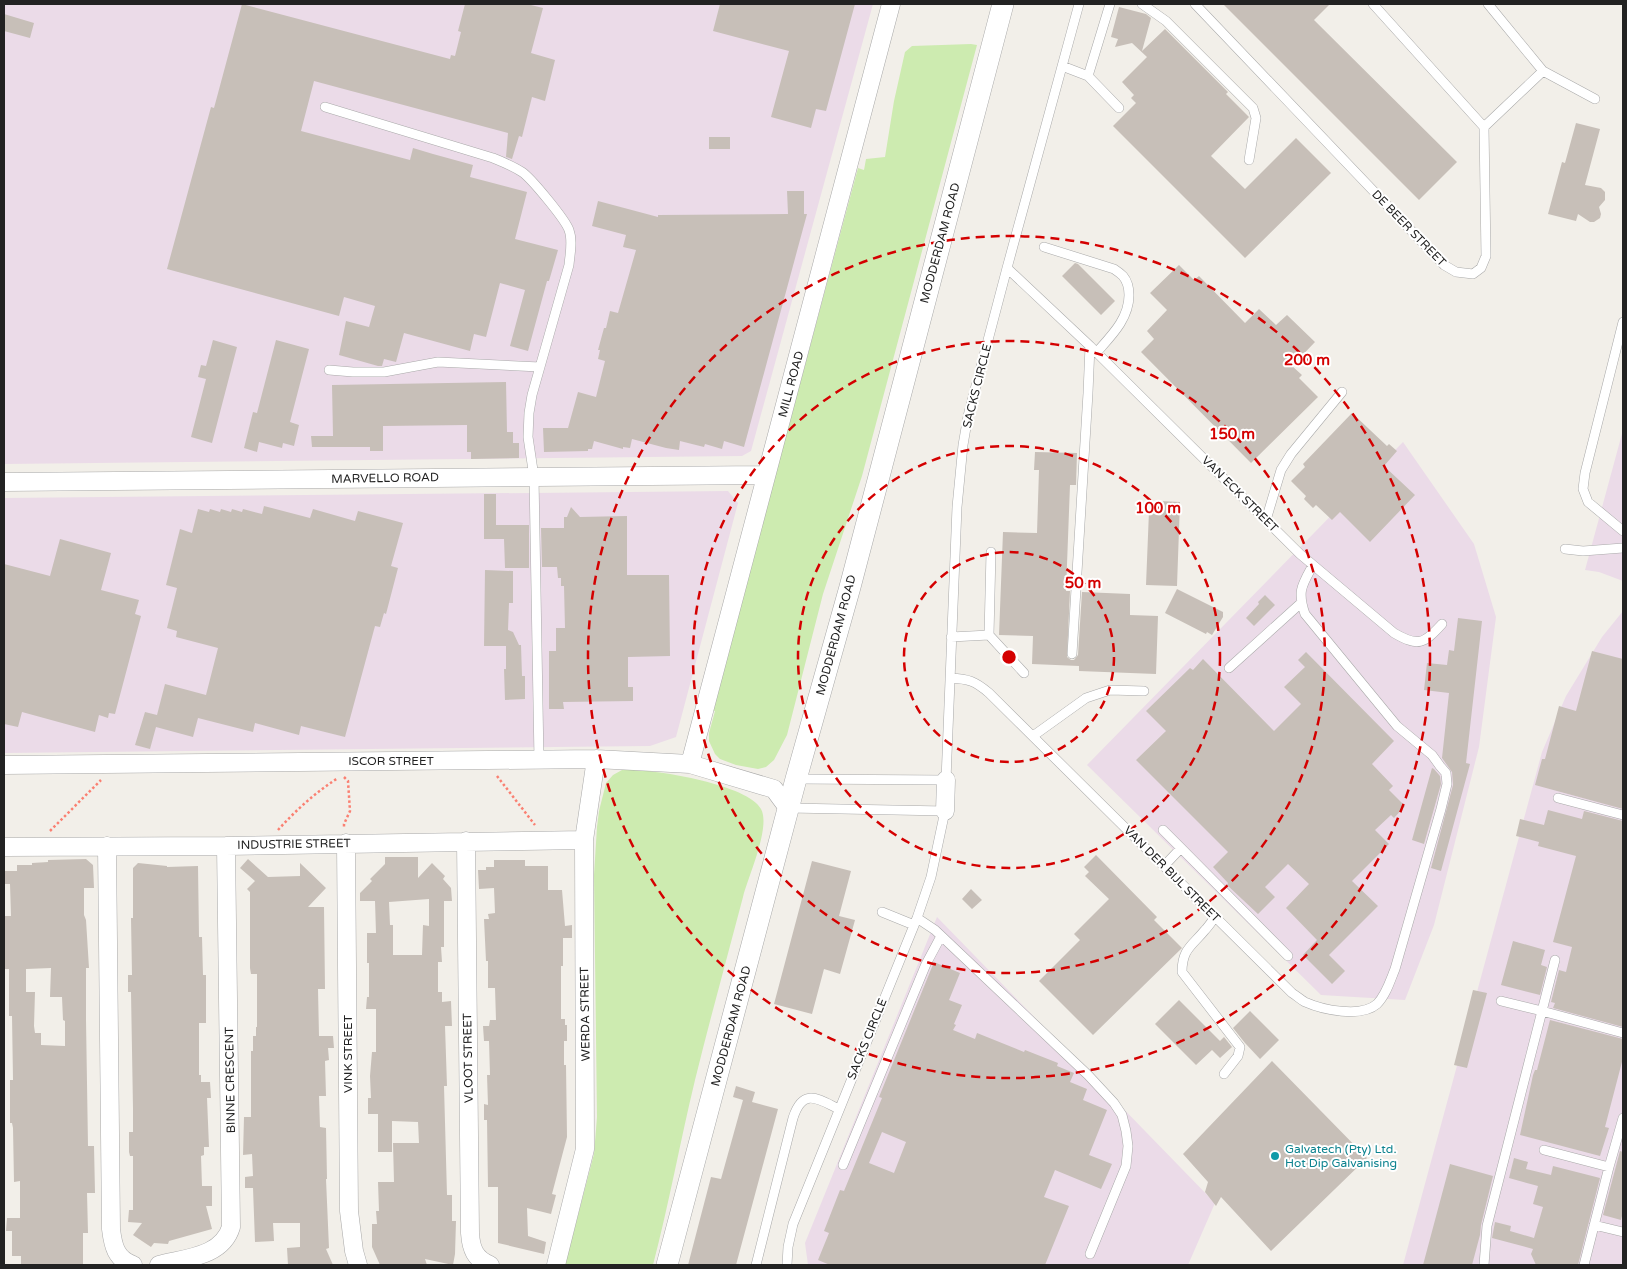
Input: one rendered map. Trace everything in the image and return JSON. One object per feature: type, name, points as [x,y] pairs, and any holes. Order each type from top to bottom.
[{"type":"street","name":"MILL ROAD","points":[[690,764],[892,4]]},
{"type":"street","name":"MODDERDAM ROAD","points":[[667,1265],[796,778],[850,587],[1003,4]]},
{"type":"street","name":"MARVELLO ROAD","points":[[4,482],[766,475]]},
{"type":"street","name":"ISCOR STREET","points":[[4,765],[596,759],[690,764],[774,789]]},
{"type":"street","name":"WERDA STREET","points":[[556,1265],[586,1142],[584,840],[596,759]]},
{"type":"street","points":[[788,808],[774,789],[796,778]]},
{"type":"street","name":"SACKS CIRCLE","points":[[945,812],[946,780]]},
{"type":"street","name":"INDUSTRIE STREET","points":[[4,847],[226,846],[584,840]]},
{"type":"street","name":"VLOOT STREET","points":[[466,841],[470,1233],[471,1247],[476,1256],[490,1265]]},
{"type":"street","name":"VINK STREET","points":[[346,843],[349,1211],[354,1251],[358,1265]]},
{"type":"street","points":[[107,846],[111,1229],[112,1242],[117,1255],[133,1265]]},
{"type":"street","name":"BINNE CRESCENT","points":[[159,1265],[209,1252],[224,1242],[231,1227],[226,846]]},
{"type":"lane","name":"SACKS CIRCLE","points":[[946,780],[956,507],[963,445],[968,416],[1006,268],[1079,4]]},
{"type":"lane","points":[[1088,76],[1110,4]]},
{"type":"lane","points":[[1142,4],[1166,21],[1253,108],[1256,118],[1249,160]]},
{"type":"lane","name":"DE BEER STREET","points":[[1195,4],[1444,265],[1456,272],[1473,274],[1481,268],[1486,256],[1484,127]]},
{"type":"lane","points":[[1372,4],[1484,127],[1543,71]]},
{"type":"lane","points":[[1488,4],[1543,71],[1595,99]]},
{"type":"lane","points":[[1062,66],[1088,76],[1119,108]]},
{"type":"lane","points":[[326,107],[493,158],[523,172],[534,183],[568,228],[572,246],[569,265],[532,395],[528,437],[534,477],[539,760]]},
{"type":"lane","points":[[1044,247],[1114,269],[1123,276],[1129,287],[1129,300],[1124,318],[1114,333],[1093,349],[1088,393],[1072,654]]},
{"type":"lane","name":"VAN ECK STREET","points":[[1006,268],[1093,349],[1313,565],[1394,633],[1406,640],[1425,641],[1442,624]]},
{"type":"lane","points":[[1623,322],[1584,473],[1583,489],[1588,502],[1623,530]]},
{"type":"lane","points":[[329,370],[384,372],[438,362],[540,368]]},
{"type":"lane","points":[[1266,520],[1281,470],[1291,454],[1342,392]]},
{"type":"lane","points":[[1565,549],[1583,551],[1623,548]]},
{"type":"lane","points":[[990,552],[989,636],[1024,673]]},
{"type":"lane","points":[[1229,668],[1301,603],[1300,592],[1302,584],[1313,565]]},
{"type":"lane","name":"VAN DER BIJL STREET","points":[[950,678],[966,679],[977,683],[1033,736],[1292,994],[1305,1002],[1329,1009],[1354,1012],[1369,1010],[1378,1003],[1386,991],[1395,969],[1441,809],[1446,774],[1432,756],[1397,726],[1305,614],[1301,603]]},
{"type":"lane","points":[[951,637],[989,636]]},
{"type":"lane","points":[[1033,736],[1086,698],[1110,690],[1144,691]]},
{"type":"lane","points":[[796,778],[946,780]]},
{"type":"lane","points":[[1558,798],[1623,815]]},
{"type":"lane","points":[[788,808],[945,812]]},
{"type":"lane","name":"SACKS CIRCLE","points":[[787,1265],[788,1247],[793,1224],[931,877],[945,812]]},
{"type":"lane","points":[[1163,830],[1288,956]]},
{"type":"lane","points":[[1164,866],[1181,848]]},
{"type":"lane","points":[[882,912],[915,921],[935,930],[1088,1075],[1114,1103],[1122,1115],[1128,1146],[1126,1166],[1090,1254]]},
{"type":"lane","points":[[1215,917],[1205,931],[1186,950],[1182,962],[1182,972],[1240,1047],[1238,1056],[1224,1074]]},
{"type":"lane","points":[[843,1164],[926,964],[941,936]]},
{"type":"lane","points":[[1484,1265],[1487,1226],[1555,960]]},
{"type":"lane","points":[[1501,1001],[1623,1033]]},
{"type":"lane","points":[[756,1265],[793,1118],[800,1104],[810,1097],[839,1109]]},
{"type":"lane","points":[[1584,1265],[1623,1118]]},
{"type":"lane","points":[[1544,1150],[1609,1167]]},
{"type":"lane","points":[[1594,1225],[1623,1232]]},
{"type":"path","points":[[482,760],[496,774],[541,832],[543,840]]},
{"type":"path","points":[[35,847],[117,764]]},
{"type":"path","points":[[271,844],[278,831],[294,812],[327,785],[342,776],[348,781],[350,811],[344,824],[346,843]]},
{"type":"shaded area","points":[[4,4],[873,4],[751,451],[742,456],[4,464]]},
{"type":"shaded area","points":[[1623,430],[1623,581],[1599,572],[1585,570]]},
{"type":"shaded area","points":[[1403,442],[1474,544],[1496,617],[1479,747],[1434,925],[1405,1000],[1321,995],[1087,765]]},
{"type":"shaded area","points":[[728,491],[738,503],[676,737],[650,746],[4,753],[4,498]]},
{"type":"shaded area","points":[[1623,611],[1623,1265],[1403,1265],[1542,752],[1566,696],[1602,637]]},
{"type":"shaded area","points":[[937,917],[1215,1203],[1188,1265],[808,1265],[805,1243]]},
{"type":"green space","points":[[977,45],[862,476],[823,594],[787,735],[774,760],[766,767],[758,769],[736,765],[720,759],[715,754],[709,741],[709,733],[715,711],[712,711],[858,168],[864,170],[866,159],[885,157],[894,101],[905,52],[912,46]]},
{"type":"green space","points":[[622,770],[653,772],[697,779],[738,792],[752,800],[761,809],[763,828],[701,1057],[653,1265],[565,1265],[594,1154],[597,1117],[594,875],[597,827],[606,783],[613,775]]},
{"type":"building","points":[[242,4],[450,59],[451,55],[455,56],[461,32],[458,31],[465,4],[527,4],[543,8],[531,53],[555,60],[545,101],[532,97],[522,137],[519,136],[512,159],[506,157],[508,133],[314,81],[301,131],[410,160],[413,148],[473,165],[470,177],[527,192],[515,239],[558,250],[549,281],[547,281],[528,351],[510,346],[525,290],[500,283],[486,337],[474,334],[470,351],[404,333],[396,362],[384,359],[382,366],[378,366],[339,355],[346,321],[369,327],[375,306],[344,297],[339,316],[167,269],[211,107],[214,108]]},
{"type":"building","points":[[720,4],[855,4],[826,111],[816,109],[811,128],[771,117],[789,51],[713,31]]},
{"type":"building","points":[[1223,4],[1330,4],[1314,20],[1457,162],[1419,200]]},
{"type":"building","points":[[1119,7],[1146,14],[1151,18],[1142,51],[1165,29],[1228,92],[1226,94],[1249,117],[1211,156],[1245,189],[1296,138],[1331,173],[1245,258],[1113,126],[1136,103],[1131,98],[1134,95],[1122,82],[1147,57],[1132,43],[1115,47],[1118,39],[1111,37]]},
{"type":"building","points":[[4,14],[34,23],[30,38],[4,31]]},
{"type":"building","points":[[1576,123],[1600,129],[1585,185],[1601,188],[1605,192],[1605,200],[1599,207],[1600,218],[1594,222],[1590,222],[1578,214],[1576,221],[1548,214],[1562,162],[1565,163]]},
{"type":"building","points":[[709,137],[730,137],[730,149],[709,149]]},
{"type":"building","points":[[787,191],[804,191],[804,214],[807,214],[744,447],[724,441],[722,449],[705,444],[704,447],[680,441],[679,450],[632,439],[630,448],[623,447],[623,449],[594,441],[592,449],[588,449],[588,451],[544,452],[543,428],[568,428],[578,392],[596,397],[605,361],[598,359],[600,350],[598,350],[610,311],[618,313],[636,250],[623,247],[626,235],[592,226],[598,201],[658,217],[658,215],[788,214]]},
{"type":"building","points":[[1075,263],[1115,301],[1101,315],[1062,276]]},
{"type":"building","points":[[1179,265],[1194,280],[1199,276],[1245,323],[1259,309],[1276,325],[1287,315],[1315,342],[1292,366],[1302,375],[1299,378],[1318,397],[1251,463],[1141,352],[1154,339],[1147,331],[1167,310],[1150,293]]},
{"type":"building","points":[[213,340],[237,347],[212,443],[191,437],[206,379],[198,377],[201,365],[206,366]]},
{"type":"building","points":[[276,340],[309,349],[290,422],[299,425],[294,446],[283,443],[282,448],[259,442],[257,452],[244,448],[253,412],[257,413]]},
{"type":"building","points":[[506,382],[507,432],[513,432],[513,443],[519,443],[519,458],[471,459],[471,452],[467,452],[467,425],[383,426],[383,451],[370,451],[370,447],[312,447],[311,436],[333,436],[332,385]]},
{"type":"building","points":[[1352,413],[1387,446],[1389,444],[1397,451],[1384,466],[1415,495],[1370,542],[1340,512],[1332,520],[1316,505],[1313,508],[1304,499],[1306,496],[1291,481],[1305,467],[1303,464]]},
{"type":"building","points":[[1035,452],[1077,453],[1076,485],[1070,485],[1066,591],[1070,591],[1067,657],[1074,660],[1078,655],[1082,592],[1130,594],[1130,615],[1158,616],[1156,674],[1079,671],[1079,666],[1032,664],[1033,636],[999,635],[1003,532],[1037,533],[1039,470],[1034,470]]},
{"type":"building","points":[[484,494],[496,494],[496,525],[529,525],[529,568],[505,568],[504,539],[484,539]]},
{"type":"building","points":[[1159,501],[1180,502],[1177,586],[1146,585],[1149,511],[1159,511]]},
{"type":"building","points":[[264,506],[310,518],[313,509],[355,521],[358,511],[403,523],[391,566],[398,568],[386,614],[384,613],[380,627],[375,626],[345,737],[301,726],[299,735],[255,723],[253,732],[198,718],[193,737],[156,727],[150,749],[135,745],[145,712],[157,715],[165,684],[206,695],[218,648],[176,637],[177,631],[167,628],[177,588],[166,585],[180,529],[192,533],[198,509],[209,512],[210,509],[220,512],[221,509],[231,512],[232,509],[242,512],[243,509],[262,514]]},
{"type":"building","points":[[571,507],[580,517],[627,516],[627,575],[669,575],[670,656],[628,657],[628,687],[633,687],[633,701],[563,702],[564,709],[549,709],[549,651],[556,651],[556,628],[565,628],[564,586],[561,586],[561,578],[558,578],[557,567],[542,567],[541,528],[564,528],[564,517],[567,517]]},
{"type":"building","points":[[60,539],[111,553],[101,590],[139,600],[135,614],[141,616],[115,714],[109,713],[108,718],[99,715],[95,732],[22,712],[18,727],[4,724],[4,564],[50,576]]},
{"type":"building","points":[[485,570],[513,571],[513,603],[509,603],[508,630],[513,632],[519,645],[521,645],[522,676],[525,676],[525,699],[505,700],[504,669],[506,669],[506,646],[484,646]]},
{"type":"building","points":[[1177,589],[1223,612],[1223,617],[1212,635],[1207,632],[1206,634],[1165,613]]},
{"type":"building","points":[[1265,595],[1275,605],[1254,626],[1246,618]]},
{"type":"building","points":[[1458,618],[1482,621],[1466,763],[1470,764],[1441,871],[1431,868],[1453,785],[1452,772],[1442,758],[1449,693],[1424,690],[1427,663],[1447,665],[1449,650],[1454,651]]},
{"type":"building","points":[[1592,651],[1623,659],[1623,809],[1535,785],[1542,759],[1545,759],[1559,706],[1576,711]]},
{"type":"building","points":[[1306,652],[1394,741],[1372,764],[1393,786],[1389,790],[1405,806],[1394,818],[1391,815],[1375,830],[1389,844],[1352,881],[1378,906],[1329,955],[1345,971],[1332,984],[1303,955],[1317,940],[1286,908],[1309,884],[1288,864],[1265,887],[1275,897],[1258,914],[1227,885],[1228,883],[1213,867],[1228,852],[1136,760],[1166,731],[1146,711],[1190,668],[1193,670],[1203,659],[1274,731],[1301,704],[1284,687],[1305,667],[1298,660]]},
{"type":"building","points":[[1432,768],[1440,776],[1441,784],[1424,844],[1412,840]]},
{"type":"building","points":[[1548,810],[1582,819],[1584,811],[1623,821],[1623,1027],[1553,1008],[1555,1003],[1551,1002],[1559,970],[1566,972],[1572,947],[1553,942],[1576,856],[1538,846],[1539,842],[1516,836],[1520,819],[1544,825]]},
{"type":"building","points":[[1096,855],[1157,917],[1154,920],[1182,948],[1093,1035],[1039,981],[1080,940],[1074,934],[1109,899],[1085,876],[1089,872],[1084,867]]},
{"type":"building","points":[[385,857],[418,857],[418,878],[432,863],[445,876],[443,879],[451,888],[452,901],[444,901],[444,947],[441,947],[442,962],[438,962],[438,992],[442,992],[442,1002],[451,1001],[452,1026],[445,1026],[447,1086],[444,1086],[447,1195],[452,1195],[452,1221],[456,1221],[453,1265],[425,1259],[427,1265],[380,1265],[372,1247],[372,1224],[377,1224],[376,1211],[379,1211],[378,1182],[394,1182],[393,1143],[419,1143],[418,1122],[392,1121],[392,1152],[378,1152],[378,1114],[368,1114],[368,1098],[371,1098],[372,1052],[376,1052],[376,1009],[366,1009],[367,997],[369,997],[367,933],[376,933],[375,901],[360,901],[360,893],[372,881],[370,879],[385,864]],"holes":[[[429,899],[429,926],[423,925],[422,955],[393,955],[393,925],[390,925],[389,902]]]},
{"type":"building","points":[[86,859],[93,865],[94,888],[84,888],[84,915],[86,920],[89,968],[86,968],[88,1146],[94,1146],[95,1193],[87,1193],[88,1233],[83,1233],[83,1265],[21,1265],[21,1256],[12,1256],[12,1231],[6,1231],[7,1218],[20,1218],[20,1181],[14,1182],[13,1128],[12,1123],[10,1123],[10,1080],[13,1080],[12,1016],[9,1016],[9,969],[4,969],[4,939],[5,916],[11,916],[10,884],[4,884],[4,871],[17,871],[17,865],[32,865],[32,863],[48,862],[48,860]],"holes":[[[51,968],[50,997],[62,997],[63,1020],[65,1021],[65,1046],[41,1045],[41,1033],[35,1033],[34,1026],[35,992],[26,992],[26,969]]]},
{"type":"building","points":[[248,859],[268,877],[300,876],[300,863],[326,888],[308,907],[324,907],[325,989],[318,989],[319,1036],[333,1036],[334,1048],[328,1048],[329,1060],[325,1061],[326,1096],[319,1096],[320,1127],[326,1128],[329,1248],[326,1249],[333,1265],[288,1265],[287,1248],[300,1247],[300,1223],[273,1223],[274,1241],[255,1242],[253,1188],[245,1188],[245,1177],[253,1176],[252,1154],[243,1155],[244,1117],[251,1117],[251,1051],[253,1051],[253,1036],[256,1036],[257,1027],[257,974],[251,974],[250,968],[250,892],[247,889],[255,881],[240,868]]},
{"type":"building","points":[[494,860],[525,860],[525,866],[548,866],[548,890],[562,890],[565,926],[572,925],[572,938],[563,938],[563,966],[561,966],[561,1019],[565,1019],[565,1025],[567,1025],[567,1041],[564,1041],[564,1065],[566,1065],[567,1137],[552,1194],[556,1195],[551,1214],[527,1208],[528,1236],[546,1242],[544,1254],[498,1243],[498,1187],[488,1187],[487,1120],[484,1120],[484,1104],[488,1105],[487,1075],[490,1075],[489,1041],[484,1041],[483,1026],[489,1026],[490,1020],[496,1020],[495,988],[488,988],[488,961],[486,961],[484,919],[489,919],[488,914],[495,913],[494,888],[479,889],[478,870],[494,867]]},
{"type":"building","points":[[812,861],[851,871],[839,916],[855,920],[840,974],[824,969],[812,1014],[774,1004]]},
{"type":"building","points":[[138,863],[167,867],[198,866],[199,937],[202,937],[203,975],[206,975],[206,1023],[199,1023],[199,1075],[201,1075],[201,1082],[210,1082],[211,1098],[207,1098],[209,1147],[204,1147],[204,1155],[201,1156],[202,1186],[212,1186],[212,1206],[206,1206],[212,1229],[169,1241],[168,1244],[154,1243],[151,1247],[133,1235],[142,1223],[128,1222],[129,1210],[133,1210],[133,1156],[130,1156],[129,1152],[129,1132],[133,1132],[133,1108],[131,992],[128,992],[128,975],[132,975],[131,918],[133,918],[133,868]]},
{"type":"building","points":[[971,889],[982,900],[972,909],[962,899]]},
{"type":"building","points":[[1513,941],[1545,950],[1541,965],[1547,967],[1540,995],[1501,985]]},
{"type":"building","points":[[934,962],[960,973],[949,1000],[962,1005],[953,1030],[975,1039],[977,1033],[1058,1063],[1057,1066],[1074,1073],[1070,1082],[1087,1089],[1083,1100],[1107,1110],[1089,1155],[1112,1164],[1101,1189],[1055,1170],[1044,1197],[1069,1206],[1045,1265],[830,1265],[818,1260],[829,1233],[824,1231],[840,1190],[844,1191],[882,1098],[879,1097]],"holes":[[[882,1132],[906,1142],[894,1173],[869,1163]]]},
{"type":"building","points":[[1473,990],[1487,993],[1467,1068],[1454,1065]]},
{"type":"building","points":[[1179,1000],[1220,1041],[1224,1037],[1232,1047],[1220,1058],[1212,1050],[1196,1065],[1155,1024]]},
{"type":"building","points":[[1250,1011],[1279,1040],[1260,1059],[1233,1028]]},
{"type":"building","points":[[1550,1020],[1623,1039],[1623,1058],[1605,1127],[1609,1128],[1600,1156],[1520,1135],[1533,1075],[1535,1070],[1537,1070]]},
{"type":"building","name":"Galvatech (Pty) Ltd. Hot Dip Galvanising","points":[[1272,1061],[1367,1158],[1271,1251],[1221,1197],[1216,1206],[1205,1192],[1208,1182],[1183,1154]]},
{"type":"building","points":[[736,1086],[755,1092],[752,1102],[778,1109],[736,1265],[688,1265],[711,1177],[721,1179],[743,1100],[733,1097]]},
{"type":"building","points":[[1620,1151],[1623,1152],[1623,1212],[1621,1220],[1603,1215]]},
{"type":"building","points":[[1514,1158],[1528,1162],[1526,1169],[1551,1175],[1553,1166],[1600,1178],[1578,1265],[1536,1265],[1531,1254],[1533,1249],[1492,1238],[1495,1222],[1511,1226],[1510,1231],[1534,1238],[1543,1207],[1533,1204],[1538,1186],[1509,1178]]},
{"type":"building","points":[[1450,1164],[1493,1176],[1472,1265],[1423,1265]]},
{"type":"place","name":"Galvatech (Pty) Ltd. Hot Dip Galvanising","points":[[1275,1156]]}]
